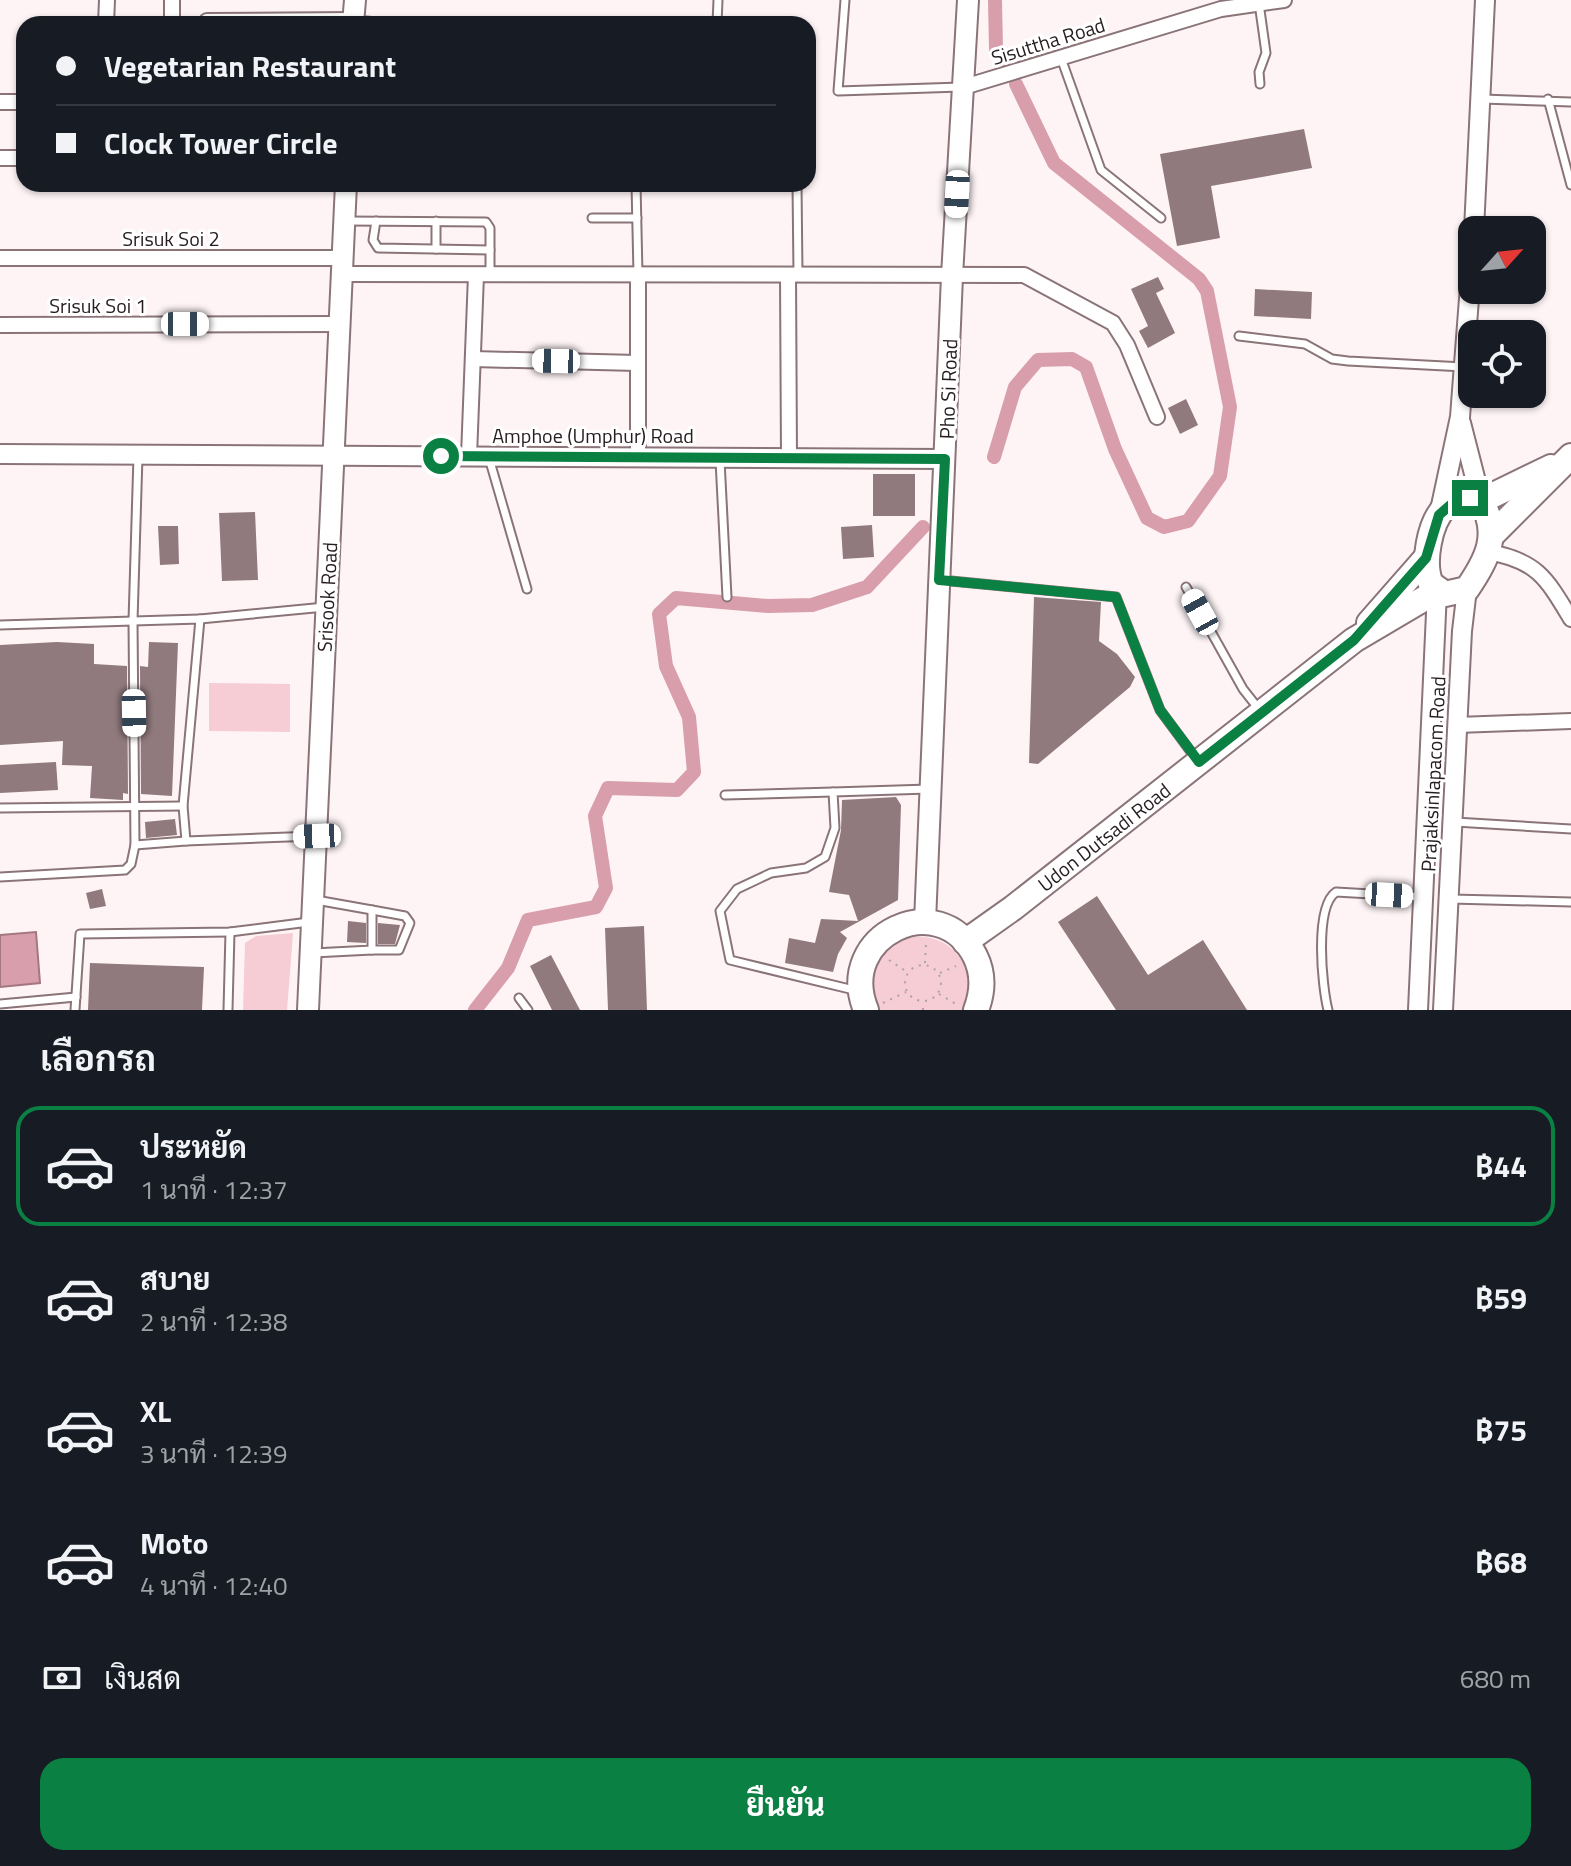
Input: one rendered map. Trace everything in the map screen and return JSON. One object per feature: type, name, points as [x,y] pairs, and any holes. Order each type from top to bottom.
[{"type":"main road","name":"Pho Si Road","points":[[926,922],[952,276],[968,0]]},
{"type":"main road","name":"Srisook Road","points":[[308,1010],[346,192]]},
{"type":"main road","points":[[1571,456],[1491,543],[1467,589],[1453,595],[1437,591],[1427,575],[1426,558],[1439,515],[1455,501],[1470,498],[1481,501],[1571,456]]},
{"type":"main road","points":[[1481,501],[1490,515],[1491,543]]},
{"type":"main road","name":"Udon Dutsadi Road","points":[[1354,640],[1426,558]]},
{"type":"main road","name":"Udon Dutsadi Road","points":[[965,942],[1354,640],[1437,591]]},
{"type":"main road","points":[[865,1003],[863,964],[871,948],[899,926],[926,922],[951,930],[965,942],[978,963],[977,1004]]},
{"type":"street","name":"Sisuttha Road","points":[[964,87],[1221,9],[1284,0]]},
{"type":"street","points":[[1475,216],[1485,0]]},
{"type":"street","points":[[330,16],[354,15]]},
{"type":"street","name":"Srisuk Soi 2","points":[[0,258],[342,266],[483,275],[1024,275],[1103,315],[1127,345],[1157,417]]},
{"type":"street","points":[[469,456],[473,359],[483,275]]},
{"type":"street","points":[[638,275],[638,457]]},
{"type":"street","points":[[789,458],[793,276]]},
{"type":"street","name":"Srisuk Soi 1","points":[[0,325],[340,324]]},
{"type":"street","points":[[473,359],[637,363]]},
{"type":"street","points":[[1439,515],[1461,408]]},
{"type":"street","points":[[1460,417],[1481,501]]},
{"type":"street","name":"Amphoe (Umphur) Road","points":[[0,454],[945,459]]},
{"type":"street","points":[[1491,543],[1542,574],[1571,619]]},
{"type":"street","name":"Prajaksinlapacom Road","points":[[1443,1010],[1467,589]]},
{"type":"street","name":"Prajaksinlapacom Road","points":[[1418,1010],[1437,591]]},
{"type":"street","points":[[1431,722],[1457,725],[1571,721]]},
{"type":"lane","points":[[845,0],[838,91],[964,87]]},
{"type":"lane","points":[[1259,3],[1266,53],[1259,72],[1260,84]]},
{"type":"lane","points":[[1061,58],[1101,170],[1161,218]]},
{"type":"lane","points":[[1480,99],[1571,102]]},
{"type":"lane","points":[[1548,99],[1571,185]]},
{"type":"lane","points":[[636,192],[638,275]]},
{"type":"lane","points":[[793,276],[797,192]]},
{"type":"lane","points":[[592,218],[637,218]]},
{"type":"lane","points":[[345,221],[486,222],[490,228],[490,250],[483,275]]},
{"type":"lane","points":[[376,221],[373,240],[378,248],[490,250]]},
{"type":"lane","points":[[436,221],[436,249]]},
{"type":"lane","points":[[1239,336],[1305,344],[1332,359],[1458,367]]},
{"type":"lane","points":[[0,877],[125,870],[131,864],[136,805],[133,621],[138,454]]},
{"type":"lane","points":[[489,456],[527,589]]},
{"type":"lane","points":[[719,457],[727,597]]},
{"type":"lane","points":[[939,580],[1116,597],[1160,710],[1199,762]]},
{"type":"lane","points":[[1186,587],[1243,689],[1262,713]]},
{"type":"lane","points":[[0,625],[200,619],[327,606]]},
{"type":"lane","points":[[186,841],[183,806],[200,619]]},
{"type":"lane","points":[[725,795],[929,789]]},
{"type":"lane","points":[[833,792],[835,828],[825,857],[806,868],[771,873],[737,889],[720,911],[730,960],[865,1003]]},
{"type":"lane","points":[[0,808],[183,806]]},
{"type":"lane","points":[[1452,822],[1571,829]]},
{"type":"lane","points":[[135,845],[317,836]]},
{"type":"lane","points":[[1328,1010],[1321,972],[1325,911],[1329,897],[1336,892],[1423,897]]},
{"type":"lane","points":[[1449,899],[1571,902]]},
{"type":"lane","points":[[311,953],[399,950],[410,923],[405,916],[314,900]]},
{"type":"lane","points":[[372,910],[372,950]]},
{"type":"lane","points":[[75,1010],[80,934],[230,932],[313,922]]},
{"type":"lane","points":[[228,1010],[230,932]]},
{"type":"lane","points":[[0,1004],[76,997]]},
{"type":"lane","points":[[519,998],[528,1010]]},
{"type":"path","points":[[925,965],[926,922]]},
{"type":"path","points":[[871,948],[908,972]]},
{"type":"path","points":[[908,972],[925,965]]},
{"type":"path","points":[[925,965],[939,974],[938,993]]},
{"type":"path","points":[[907,992],[908,972]]},
{"type":"path","points":[[865,1003],[907,992],[923,1001]]},
{"type":"path","points":[[923,1001],[938,993],[977,1004]]},
{"type":"path","points":[[923,1001],[923,1010]]},
{"type":"shaded area","points":[[209,683],[290,684],[290,732],[209,731]]},
{"type":"shaded area","points":[[36,932],[40,983],[0,987],[0,935]]},
{"type":"shaded area","points":[[293,933],[287,1010],[243,1010],[245,943],[256,936]]},
{"type":"shaded area","points":[[913,937],[928,937],[941,942],[960,958],[968,982],[963,1010],[879,1010],[873,986],[877,964],[891,947]]},
{"type":"building","points":[[1304,129],[1312,168],[1211,186],[1220,238],[1177,246],[1160,154]]},
{"type":"building","points":[[1158,277],[1164,289],[1156,293],[1175,333],[1148,348],[1139,331],[1148,326],[1131,289]]},
{"type":"building","points":[[1255,289],[1312,292],[1311,319],[1254,316]]},
{"type":"building","points":[[1186,399],[1198,425],[1180,434],[1168,408]]},
{"type":"building","points":[[873,474],[915,474],[915,516],[873,516]]},
{"type":"building","points":[[255,512],[258,580],[222,581],[219,513]]},
{"type":"building","points":[[872,525],[874,557],[843,559],[841,527]]},
{"type":"building","points":[[158,526],[178,526],[179,564],[160,565]]},
{"type":"building","points":[[1034,597],[1101,602],[1099,641],[1117,654],[1135,677],[1130,687],[1038,764],[1029,763]]},
{"type":"building","points":[[149,642],[178,643],[172,796],[141,794],[140,666],[148,667]]},
{"type":"building","points":[[94,644],[94,664],[127,666],[128,794],[123,793],[123,800],[90,798],[92,766],[62,765],[63,741],[0,745],[0,645]]},
{"type":"building","points":[[56,762],[58,790],[0,793],[0,765]]},
{"type":"building","points":[[896,797],[901,805],[898,900],[840,932],[847,938],[833,972],[785,963],[789,938],[815,943],[821,919],[858,921],[849,895],[829,892],[841,830],[842,800]]},
{"type":"building","points":[[175,819],[177,835],[146,838],[145,822]]},
{"type":"building","points":[[102,889],[106,906],[90,909],[86,893]]},
{"type":"building","points":[[1097,896],[1148,975],[1203,940],[1247,1010],[1116,1010],[1058,922]]},
{"type":"building","points":[[348,921],[366,923],[366,943],[347,942]]},
{"type":"building","points":[[378,923],[400,925],[395,944],[378,944]]},
{"type":"building","points":[[644,926],[647,1010],[608,1010],[605,928]]},
{"type":"building","points":[[551,955],[580,1010],[552,1010],[530,966]]},
{"type":"building","points":[[90,963],[204,967],[202,1010],[88,1010]]},
{"type":"waterway","points":[[995,0],[996,50],[1004,64]]},
{"type":"waterway","points":[[994,457],[1015,387],[1038,360],[1072,359],[1086,367],[1115,449],[1147,518],[1164,527],[1188,521],[1220,476],[1230,407],[1207,291],[1199,279],[1054,163],[1016,84]]},
{"type":"waterway","points":[[475,1010],[508,968],[528,920],[596,907],[606,888],[595,816],[608,788],[677,790],[694,772],[689,717],[666,666],[659,614],[676,598],[768,606],[812,605],[867,587],[923,527]]},
{"type":"route","points":[[441,456],[945,459],[939,580],[1116,597],[1160,710],[1199,762],[1354,640],[1426,558],[1439,515],[1455,501],[1470,498]]}]
